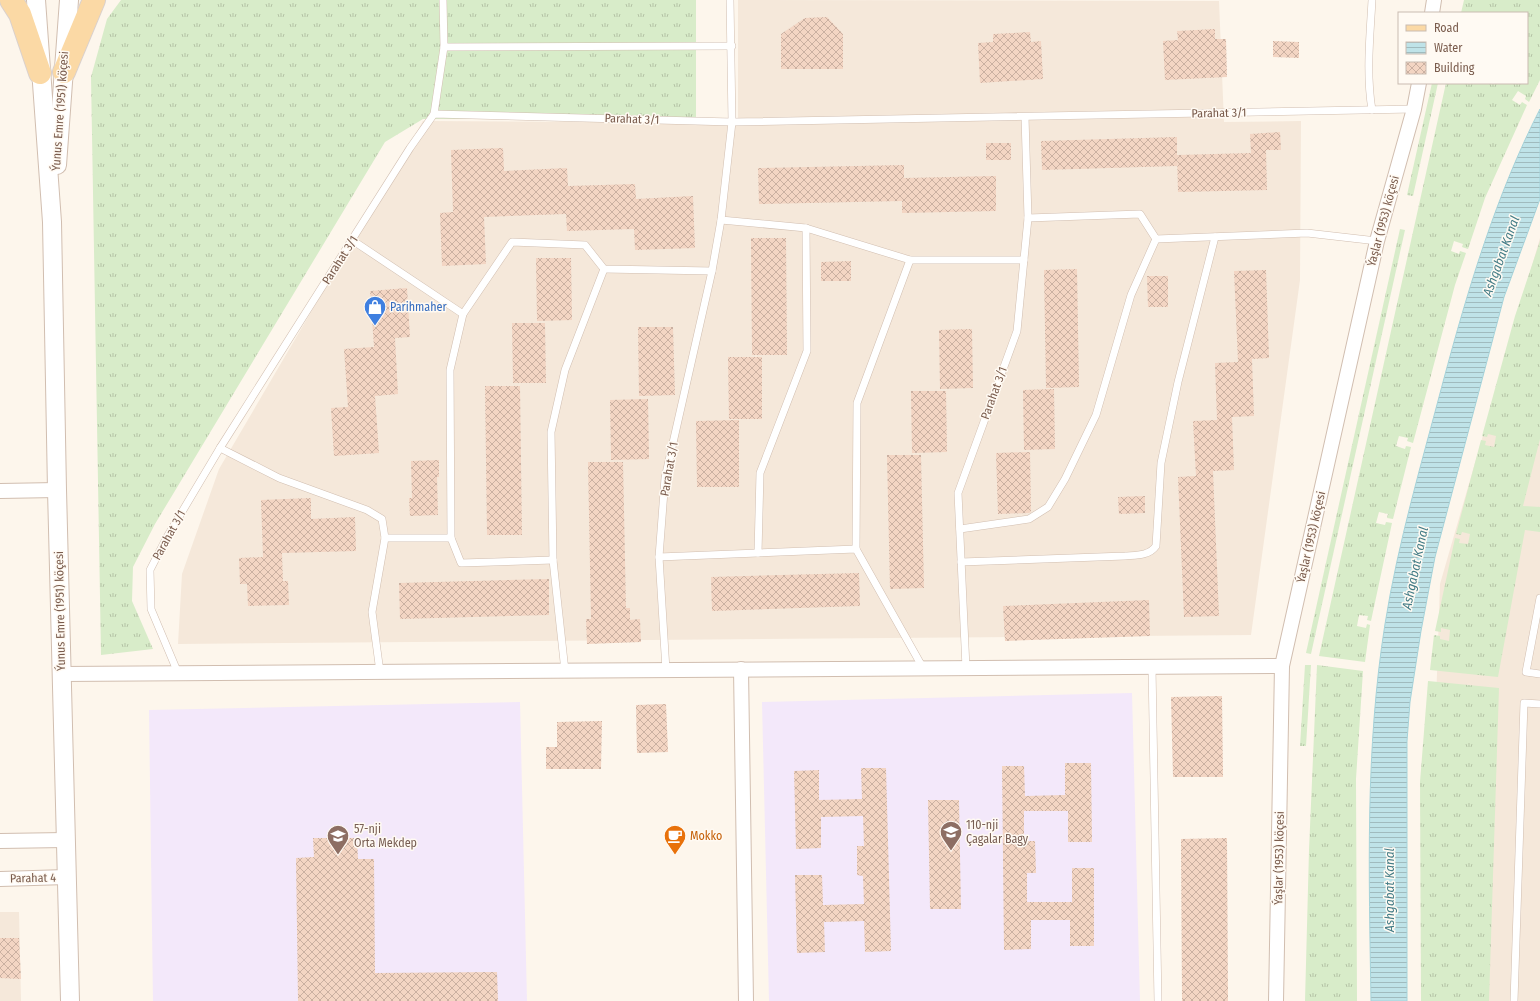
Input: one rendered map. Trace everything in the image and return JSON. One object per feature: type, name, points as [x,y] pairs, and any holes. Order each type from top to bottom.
[{"type":"main road","points":[[11,0],[20,14],[40,73]]},
{"type":"main road","points":[[64,72],[94,0]]},
{"type":"street","name":"Ýunus Emre (1951) köçesi","points":[[36,0],[40,73],[52,222],[61,674],[70,1001]]},
{"type":"street","name":"Ýunus Emre (1951) köçesi","points":[[52,222],[69,0]]},
{"type":"street","points":[[1432,12],[1434,0]]},
{"type":"street","name":"Ýaşlar (1953) köçesi","points":[[1276,1001],[1282,666],[1377,241],[1414,109],[1419,84]]},
{"type":"street","points":[[0,491],[57,490]]},
{"type":"street","points":[[61,674],[1282,666]]},
{"type":"street","points":[[741,669],[746,1001]]},
{"type":"street","points":[[0,841],[65,840]]},
{"type":"street","name":"Parahat 4","points":[[0,879],[67,877]]},
{"type":"lane","points":[[434,114],[444,47],[444,0]]},
{"type":"lane","name":"Parahat 3/1","points":[[666,670],[659,557],[666,478],[712,271],[721,220],[732,122],[732,46],[730,0]]},
{"type":"lane","points":[[1372,0],[1369,90],[1372,110]]},
{"type":"lane","points":[[444,47],[732,46]]},
{"type":"lane","name":"Parahat 3/1","points":[[178,673],[151,609],[150,570],[167,537],[220,448],[410,148],[434,114],[732,122],[1414,109]]},
{"type":"lane","name":"Parahat 3/1","points":[[966,668],[958,492],[1017,331],[1028,218],[1025,117]]},
{"type":"lane","points":[[1028,218],[1140,214],[1156,239]]},
{"type":"lane","points":[[721,220],[806,228],[910,260],[1024,260]]},
{"type":"lane","points":[[758,553],[760,472],[807,351],[806,228]]},
{"type":"lane","points":[[1156,239],[1307,233],[1377,241]]},
{"type":"lane","points":[[961,562],[1125,556],[1153,551],[1156,546],[1161,463],[1178,382],[1215,237]]},
{"type":"lane","points":[[960,529],[1030,519],[1048,507],[1065,479],[1096,416],[1131,295],[1156,239]]},
{"type":"lane","points":[[352,240],[464,314]]},
{"type":"lane","points":[[553,560],[461,563],[451,538],[450,370],[464,314],[512,242],[585,245],[604,269]]},
{"type":"lane","points":[[910,260],[857,403],[856,549],[922,668]]},
{"type":"lane","points":[[604,269],[712,271]]},
{"type":"lane","points":[[565,671],[553,560],[551,432],[565,370],[604,269]]},
{"type":"lane","points":[[220,448],[279,478],[367,510],[382,519],[385,538],[372,612],[380,672]]},
{"type":"lane","points":[[385,538],[451,538]]},
{"type":"lane","points":[[659,557],[856,549]]},
{"type":"lane","points":[[1540,599],[1526,672],[1540,674]]},
{"type":"lane","points":[[1152,667],[1158,1001]]},
{"type":"lane","points":[[1514,1001],[1524,703],[1540,704]]},
{"type":"shaded area","points":[[738,0],[1219,1],[1224,122],[1301,121],[1300,280],[1251,635],[178,644],[182,574],[219,469],[423,121],[738,123]]},
{"type":"shaded area","points":[[1540,238],[1540,1001],[1426,1001],[1440,584]]},
{"type":"shaded area","name":"110-nji Çagalar Bagy","points":[[1132,693],[1140,1001],[769,1001],[762,702]]},
{"type":"shaded area","name":"57-nji Orta Mekdep","points":[[520,702],[527,1001],[153,1001],[149,710]]},
{"type":"shaded area","points":[[0,912],[19,912],[21,1001],[0,1001]]},
{"type":"green space","points":[[121,0],[696,0],[696,118],[423,119],[385,142],[155,524],[133,567],[132,601],[153,649],[101,655],[91,77],[107,19]]},
{"type":"green space","points":[[1464,0],[1540,0],[1540,80],[1529,102],[1525,99],[1526,96],[1518,91],[1512,100],[1520,105],[1522,102],[1527,105],[1485,198],[1468,249],[1462,247],[1463,244],[1454,241],[1451,251],[1459,254],[1460,251],[1466,253],[1455,285],[1413,443],[1407,441],[1408,438],[1399,436],[1396,446],[1405,449],[1406,446],[1411,447],[1393,519],[1387,518],[1388,514],[1379,512],[1376,523],[1385,525],[1386,522],[1392,523],[1371,621],[1367,620],[1368,616],[1359,615],[1357,626],[1366,628],[1367,624],[1370,625],[1365,662],[1319,656],[1446,84],[1528,84],[1528,12],[1461,12]]},
{"type":"green space","points":[[1432,84],[1438,84],[1413,196],[1407,195]]},
{"type":"green space","points":[[1400,229],[1405,230],[1311,654],[1306,653]]},
{"type":"green space","points":[[1540,241],[1540,439],[1523,506],[1540,507],[1540,532],[1525,530],[1498,677],[1430,670],[1434,635],[1440,636],[1440,639],[1449,641],[1450,630],[1441,628],[1441,632],[1435,631],[1455,538],[1460,539],[1459,543],[1468,544],[1470,534],[1462,532],[1461,535],[1456,534],[1481,440],[1486,441],[1485,445],[1494,447],[1496,436],[1488,434],[1487,437],[1482,436],[1515,316]]},
{"type":"green space","points":[[1305,665],[1311,665],[1306,746],[1300,746]]},
{"type":"green space","points":[[1317,665],[1363,671],[1356,779],[1357,1001],[1305,1001],[1309,850]]},
{"type":"green space","points":[[1428,681],[1499,688],[1489,1001],[1421,1001],[1420,782]]},
{"type":"water","name":"Ashgabat Kanal","points":[[1540,109],[1540,199],[1504,297],[1435,557],[1421,631],[1410,702],[1407,741],[1407,1001],[1371,1001],[1369,859],[1371,765],[1379,671],[1390,593],[1419,472],[1473,277],[1484,243],[1510,175]]},
{"type":"building","points":[[827,17],[843,34],[843,69],[781,69],[781,34],[805,18]]},
{"type":"building","points":[[1215,29],[1215,39],[1226,39],[1227,77],[1165,80],[1163,41],[1178,40],[1177,31]]},
{"type":"building","points":[[1030,32],[1031,42],[1041,41],[1043,79],[980,83],[978,43],[993,42],[993,34]]},
{"type":"building","points":[[1273,41],[1299,42],[1299,58],[1273,57]]},
{"type":"building","points":[[1280,132],[1281,150],[1266,150],[1267,190],[1178,192],[1177,155],[1251,153],[1250,134]]},
{"type":"building","points":[[1177,137],[1177,166],[1042,170],[1041,141]]},
{"type":"building","points":[[986,143],[1011,143],[1011,160],[986,160]]},
{"type":"building","points":[[503,148],[504,171],[567,168],[568,186],[635,184],[636,199],[693,196],[695,248],[635,250],[634,229],[567,231],[566,214],[484,217],[486,264],[442,266],[440,213],[453,212],[451,150]]},
{"type":"building","points":[[904,165],[904,178],[996,176],[996,211],[902,213],[902,201],[759,204],[758,168]]},
{"type":"building","points":[[751,238],[786,238],[787,355],[752,355]]},
{"type":"building","points":[[536,258],[571,258],[572,320],[537,321]]},
{"type":"building","points":[[851,261],[851,281],[821,281],[821,262]]},
{"type":"building","points":[[1077,269],[1079,387],[1046,388],[1044,270]]},
{"type":"building","points":[[1266,270],[1269,358],[1252,359],[1254,416],[1232,417],[1234,470],[1213,471],[1219,616],[1184,617],[1178,477],[1196,476],[1193,421],[1217,420],[1215,363],[1238,362],[1234,271]]},
{"type":"building","points":[[1147,276],[1168,276],[1168,307],[1148,307]]},
{"type":"building","points":[[407,288],[410,337],[395,338],[398,394],[375,396],[379,453],[334,456],[331,408],[348,407],[344,349],[374,347],[370,291]]},
{"type":"building","points":[[512,323],[545,323],[546,383],[513,383]]},
{"type":"building","points":[[638,327],[673,327],[675,395],[639,396]]},
{"type":"building","points":[[972,329],[973,388],[940,389],[939,330]]},
{"type":"building","points":[[728,357],[762,357],[762,419],[729,419]]},
{"type":"building","points":[[485,386],[520,386],[522,535],[487,535]]},
{"type":"building","points":[[1054,389],[1055,449],[1024,450],[1023,390]]},
{"type":"building","points":[[911,391],[946,391],[947,452],[912,453]]},
{"type":"building","points":[[648,399],[649,459],[611,460],[610,400]]},
{"type":"building","points":[[739,420],[739,487],[697,487],[696,421]]},
{"type":"building","points":[[1030,452],[1031,512],[998,514],[996,453]]},
{"type":"building","points":[[887,455],[921,455],[924,588],[890,589]]},
{"type":"building","points":[[439,460],[439,477],[437,477],[438,515],[410,516],[409,498],[412,498],[411,461]]},
{"type":"building","points":[[588,462],[623,462],[626,608],[630,608],[630,620],[640,619],[641,642],[587,644],[586,619],[591,619]]},
{"type":"building","points":[[1145,496],[1145,513],[1119,514],[1118,497]]},
{"type":"building","points":[[311,498],[311,519],[355,517],[356,551],[282,553],[283,581],[288,581],[289,605],[248,606],[247,584],[240,584],[239,558],[263,557],[261,500]]},
{"type":"building","points":[[859,573],[860,606],[712,611],[711,577]]},
{"type":"building","points":[[549,579],[549,615],[400,619],[399,583]]},
{"type":"building","points":[[1149,600],[1150,636],[1005,641],[1003,606]]},
{"type":"building","points":[[1222,696],[1223,777],[1173,777],[1171,697]]},
{"type":"building","points":[[666,704],[668,752],[637,753],[636,705]]},
{"type":"building","points":[[602,721],[601,769],[546,769],[546,747],[557,747],[557,722]]},
{"type":"building","points":[[1065,763],[1091,763],[1092,842],[1068,842],[1068,811],[1024,811],[1024,841],[1035,841],[1036,873],[1027,873],[1027,902],[1072,902],[1072,868],[1094,868],[1094,946],[1070,946],[1070,920],[1031,920],[1031,949],[1004,950],[1002,766],[1024,766],[1025,796],[1065,795]]},
{"type":"building","points":[[861,768],[886,768],[891,951],[865,952],[864,921],[824,922],[825,952],[797,953],[795,875],[822,875],[823,905],[864,904],[863,876],[857,875],[857,846],[864,846],[863,816],[821,817],[821,848],[796,849],[794,771],[819,770],[819,800],[862,799]]},
{"type":"building","points":[[928,800],[959,800],[961,909],[930,909]]},
{"type":"building","points":[[313,838],[357,838],[358,859],[374,859],[375,973],[497,972],[498,1001],[298,1001],[296,858],[314,857]]},
{"type":"building","points":[[1227,838],[1228,1001],[1182,1001],[1181,839]]},
{"type":"building","points":[[0,938],[19,938],[21,979],[0,978]]},
{"type":"place","name":"Parihmaher","points":[[375,326]]},
{"type":"place","name":"110-nji Çagalar Bagy","points":[[951,852]]},
{"type":"place","name":"57-nji Orta Mekdep","points":[[338,856]]},
{"type":"place","name":"Mokko","points":[[675,856]]}]
